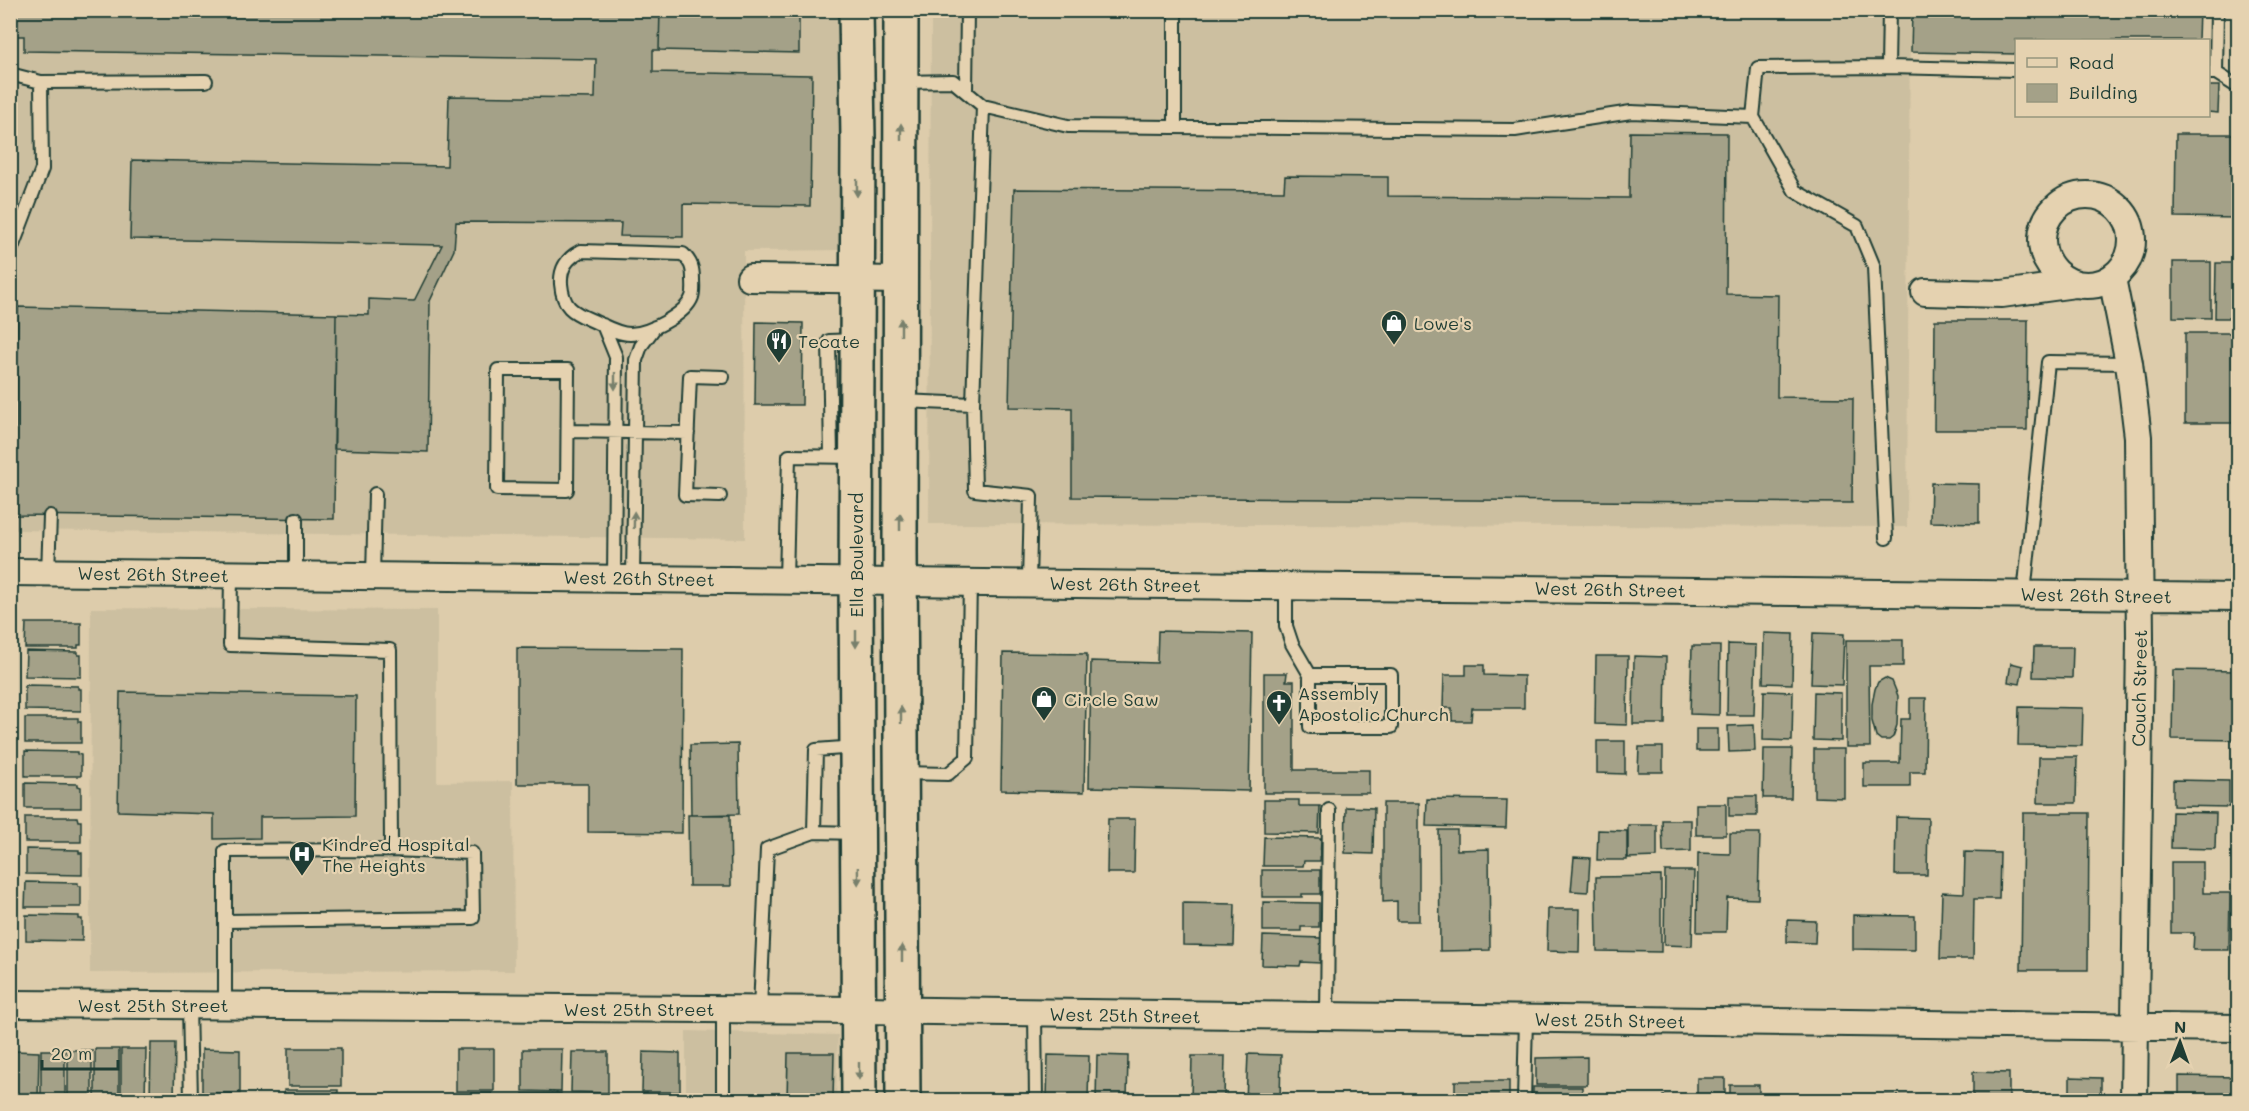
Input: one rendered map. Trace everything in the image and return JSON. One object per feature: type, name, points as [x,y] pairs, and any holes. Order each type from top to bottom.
[{"type":"main road","name":"Ella Boulevard","points":[[856,10],[857,340],[844,403],[844,457],[856,580],[859,1101]]},
{"type":"main road","points":[[901,10],[903,1101]]},
{"type":"street","points":[[1925,292],[2002,294],[2075,284],[2094,285],[2112,278],[2124,266],[2131,250],[2132,234],[2125,216],[2111,202],[2093,196],[2073,197],[2056,207],[2045,222],[2042,241],[2046,260],[2058,275],[2075,284]]},
{"type":"street","points":[[750,278],[901,280]]},
{"type":"street","name":"Couch Street","points":[[2112,278],[2129,363],[2138,436],[2139,596],[2134,1101]]},
{"type":"street","name":"West 26th Street","points":[[10,572],[2238,597]]},
{"type":"street","name":"West 25th Street","points":[[10,1004],[859,1010],[2238,1028]]},
{"type":"lane","points":[[966,91],[967,10]]},
{"type":"lane","points":[[1175,10],[1175,127]]},
{"type":"lane","points":[[1888,67],[1889,10]]},
{"type":"lane","points":[[2217,10],[2212,73],[2238,87]]},
{"type":"lane","points":[[1886,538],[1874,267],[1857,226],[1796,191],[1753,117],[1758,68],[2015,69]]},
{"type":"lane","points":[[10,74],[41,82],[206,81]]},
{"type":"lane","points":[[901,82],[953,81],[983,106],[1068,126],[1515,130],[1631,112],[1753,117]]},
{"type":"lane","points":[[10,253],[42,169],[41,82]]},
{"type":"lane","points":[[983,106],[973,404],[975,489],[1031,496],[1029,583]]},
{"type":"lane","points":[[581,251],[683,254],[693,269],[693,295],[689,303],[669,320],[655,326],[632,334],[621,333],[573,313],[564,301],[561,283],[563,267],[570,257],[581,251]]},
{"type":"lane","points":[[603,325],[616,357],[615,431],[624,578]]},
{"type":"lane","points":[[624,578],[635,432],[636,360],[641,346],[655,326]]},
{"type":"lane","points":[[2024,594],[2048,362],[2129,363]]},
{"type":"lane","points":[[498,370],[568,370],[568,431],[567,490],[497,489],[498,370]]},
{"type":"lane","points":[[720,496],[685,495],[690,376],[723,377]]},
{"type":"lane","points":[[901,401],[973,404]]},
{"type":"lane","points":[[568,431],[688,433]]},
{"type":"lane","points":[[786,580],[789,456],[844,457]]},
{"type":"lane","points":[[373,576],[375,494]]},
{"type":"lane","points":[[48,573],[50,516]]},
{"type":"lane","points":[[296,519],[296,575]]},
{"type":"lane","points":[[231,575],[230,645],[390,650],[391,850]]},
{"type":"lane","points":[[901,773],[948,774],[967,758],[970,582]]},
{"type":"lane","points":[[1286,585],[1286,626],[1292,644],[1310,675],[1310,727],[1392,727],[1391,675],[1310,675]]},
{"type":"lane","points":[[814,832],[816,750],[857,747]]},
{"type":"lane","points":[[1327,1017],[1329,810]]},
{"type":"lane","points":[[760,1010],[767,849],[814,832],[858,832]]},
{"type":"lane","points":[[225,921],[473,918],[472,853],[391,850],[225,850],[225,921],[225,1006]]},
{"type":"lane","points":[[189,1005],[190,1101]]},
{"type":"lane","points":[[723,1009],[723,1101]]},
{"type":"lane","points":[[1035,1013],[1035,1101]]},
{"type":"lane","points":[[1524,1101],[1526,1020]]},
{"type":"shaded area","points":[[11,11],[844,11],[846,250],[744,251],[745,539],[11,530]]},
{"type":"shaded area","points":[[931,11],[1910,11],[1907,527],[929,524]]},
{"type":"shaded area","name":"Kindred Hospital The Heights","points":[[91,608],[437,610],[437,782],[513,781],[514,971],[90,973]]},
{"type":"shaded area","points":[[686,1031],[838,1035],[836,1100],[686,1100]]},
{"type":"building","points":[[10,10],[660,10],[659,50],[653,50],[653,72],[812,75],[810,206],[683,204],[683,237],[620,236],[621,223],[456,222],[454,250],[430,301],[428,452],[334,449],[336,314],[369,315],[369,299],[414,301],[442,245],[130,239],[132,160],[447,166],[449,96],[595,98],[596,59],[24,51],[24,36],[10,36]]},
{"type":"building","points":[[660,10],[799,10],[799,53],[659,50]]},
{"type":"building","points":[[1912,10],[2199,10],[2198,39],[2015,39],[2015,54],[1911,52]]},
{"type":"building","points":[[2210,86],[2219,86],[2218,113],[2210,112]]},
{"type":"building","name":"Lowe's","points":[[1630,132],[1727,133],[1726,294],[1778,295],[1777,397],[1853,398],[1852,503],[1072,497],[1072,408],[1009,407],[1014,189],[1284,191],[1285,176],[1388,177],[1388,196],[1629,198]]},
{"type":"building","points":[[2176,134],[2238,134],[2238,218],[2175,217]]},
{"type":"building","points":[[2173,262],[2211,262],[2211,318],[2173,317]]},
{"type":"building","points":[[2216,263],[2238,263],[2238,318],[2215,318]]},
{"type":"building","points":[[18,307],[336,314],[334,519],[15,515]]},
{"type":"building","points":[[1935,320],[2028,320],[2027,430],[1934,430]]},
{"type":"building","name":"Tecate","points":[[756,322],[803,323],[802,405],[755,405]]},
{"type":"building","points":[[2185,333],[2238,333],[2238,423],[2185,423]]},
{"type":"building","points":[[1931,483],[1979,484],[1979,523],[1930,522]]},
{"type":"building","points":[[26,623],[81,623],[81,645],[78,645],[78,648],[25,648]]},
{"type":"building","points":[[1158,631],[1252,633],[1249,791],[1089,787],[1091,661],[1157,663]]},
{"type":"building","points":[[1764,633],[1793,634],[1792,684],[1763,683]]},
{"type":"building","points":[[1813,633],[1844,634],[1842,685],[1811,684]]},
{"type":"building","points":[[1846,640],[1903,640],[1903,666],[1869,666],[1870,747],[1846,747]]},
{"type":"building","points":[[1728,644],[1756,645],[1754,715],[1727,715]]},
{"type":"building","points":[[1692,646],[1720,646],[1719,715],[1690,714]]},
{"type":"building","points":[[2034,647],[2073,647],[2072,678],[2033,677]]},
{"type":"building","points":[[517,648],[683,649],[682,833],[588,832],[588,784],[517,784]]},
{"type":"building","points":[[26,651],[78,652],[78,655],[81,655],[81,677],[25,676]]},
{"type":"building","name":"Circle Saw","points":[[1003,653],[1087,654],[1084,792],[1001,790]]},
{"type":"building","points":[[1596,656],[1628,656],[1627,725],[1595,724]]},
{"type":"building","points":[[1634,656],[1666,657],[1665,724],[1633,724]]},
{"type":"building","points":[[2011,663],[2023,666],[2020,684],[2008,682]]},
{"type":"building","points":[[1466,665],[1484,665],[1484,675],[1524,676],[1524,708],[1472,708],[1471,721],[1452,721],[1452,708],[1443,708],[1444,675],[1466,675]]},
{"type":"building","points":[[2173,670],[2238,671],[2238,740],[2172,739]]},
{"type":"building","name":"Assembly Apostolic Church","points":[[1264,673],[1287,673],[1286,681],[1294,681],[1294,770],[1369,770],[1369,793],[1264,793]]},
{"type":"building","points":[[1885,678],[1892,681],[1898,696],[1897,725],[1893,737],[1889,740],[1881,740],[1876,736],[1872,721],[1872,704],[1878,682]]},
{"type":"building","points":[[25,685],[78,686],[78,689],[81,689],[81,711],[25,710]]},
{"type":"building","points":[[1764,691],[1793,692],[1792,741],[1763,740]]},
{"type":"building","points":[[120,692],[356,696],[355,816],[260,817],[260,838],[214,839],[214,814],[118,811]]},
{"type":"building","points":[[1814,692],[1841,693],[1841,741],[1813,740]]},
{"type":"building","points":[[1910,698],[1926,698],[1925,772],[1910,772],[1910,787],[1864,787],[1864,763],[1900,763],[1901,719],[1910,719]]},
{"type":"building","points":[[2019,707],[2083,708],[2082,746],[2018,745]]},
{"type":"building","points":[[25,718],[78,718],[78,722],[81,722],[81,743],[25,743]]},
{"type":"building","points":[[1754,725],[1755,751],[1729,752],[1728,726]]},
{"type":"building","points":[[1696,729],[1718,729],[1718,751],[1696,751]]},
{"type":"building","points":[[1597,741],[1625,741],[1625,774],[1597,773]]},
{"type":"building","points":[[738,744],[739,814],[691,815],[690,745]]},
{"type":"building","points":[[1639,747],[1663,747],[1663,772],[1638,772]]},
{"type":"building","points":[[1764,749],[1792,749],[1791,798],[1763,798]]},
{"type":"building","points":[[1814,749],[1844,749],[1844,798],[1814,797]]},
{"type":"building","points":[[25,751],[77,752],[81,755],[81,776],[25,776]]},
{"type":"building","points":[[2039,757],[2077,757],[2076,803],[2038,803]]},
{"type":"building","points":[[2173,780],[2229,781],[2229,807],[2173,806]]},
{"type":"building","points":[[25,783],[78,784],[81,787],[81,808],[25,808]]},
{"type":"building","points":[[1729,796],[1757,796],[1757,816],[1729,816]]},
{"type":"building","points":[[1427,799],[1507,800],[1506,828],[1426,826]]},
{"type":"building","points":[[1264,800],[1299,800],[1299,806],[1320,806],[1319,833],[1264,832]]},
{"type":"building","points":[[1383,803],[1419,803],[1419,921],[1397,921],[1397,901],[1383,902]]},
{"type":"building","points":[[1696,804],[1726,804],[1726,835],[1696,835]]},
{"type":"building","points":[[1346,807],[1374,808],[1373,854],[1345,853]]},
{"type":"building","points":[[2172,812],[2216,813],[2215,849],[2171,848]]},
{"type":"building","points":[[2023,813],[2089,813],[2088,970],[2021,970]]},
{"type":"building","points":[[688,815],[730,815],[731,886],[689,886]]},
{"type":"building","points":[[25,817],[77,817],[78,821],[81,821],[81,842],[25,842]]},
{"type":"building","points":[[1896,817],[1928,818],[1927,875],[1895,875]]},
{"type":"building","points":[[1108,819],[1135,819],[1134,873],[1107,873]]},
{"type":"building","points":[[1662,820],[1691,820],[1691,851],[1663,852]]},
{"type":"building","points":[[1628,825],[1657,825],[1657,857],[1628,858]]},
{"type":"building","points":[[1439,830],[1457,830],[1457,850],[1489,849],[1490,950],[1440,951]]},
{"type":"building","points":[[1598,830],[1627,831],[1627,860],[1597,860]]},
{"type":"building","points":[[1730,833],[1760,833],[1758,899],[1727,898],[1726,932],[1697,932],[1698,853],[1730,854]]},
{"type":"building","points":[[1264,837],[1321,838],[1320,861],[1304,861],[1303,866],[1263,866]]},
{"type":"building","points":[[26,849],[79,850],[79,853],[82,853],[82,875],[26,874]]},
{"type":"building","points":[[1965,852],[2000,853],[1999,899],[1974,899],[1973,959],[1940,959],[1942,892],[1964,893]]},
{"type":"building","points":[[1574,857],[1590,858],[1588,892],[1571,891]]},
{"type":"building","points":[[2171,862],[2203,862],[2203,893],[2230,893],[2229,950],[2193,950],[2194,933],[2171,933]]},
{"type":"building","points":[[1262,870],[1320,870],[1320,894],[1302,894],[1302,897],[1262,897]]},
{"type":"building","points":[[1665,871],[1694,871],[1692,946],[1664,945]]},
{"type":"building","points":[[1661,876],[1661,952],[1597,951],[1596,877]]},
{"type":"building","points":[[26,882],[78,883],[78,886],[81,886],[81,907],[25,907]]},
{"type":"building","points":[[1263,902],[1319,903],[1319,927],[1301,927],[1301,931],[1263,931]]},
{"type":"building","points":[[1183,903],[1235,904],[1234,946],[1183,945]]},
{"type":"building","points":[[1548,909],[1580,909],[1579,952],[1547,951]]},
{"type":"building","points":[[26,915],[79,916],[79,919],[82,919],[82,941],[26,940]]},
{"type":"building","points":[[1853,915],[1915,916],[1915,950],[1853,949]]},
{"type":"building","points":[[1787,920],[1816,921],[1815,943],[1787,942]]},
{"type":"building","points":[[1263,936],[1321,938],[1320,963],[1301,962],[1300,966],[1262,965]]},
{"type":"building","points":[[151,1043],[175,1043],[174,1100],[150,1100]]},
{"type":"building","points":[[288,1048],[341,1048],[341,1086],[288,1086]]},
{"type":"building","points":[[95,1049],[119,1049],[119,1100],[95,1100]]},
{"type":"building","points":[[121,1049],[146,1049],[145,1100],[121,1100]]},
{"type":"building","points":[[202,1049],[240,1050],[240,1093],[202,1093]]},
{"type":"building","points":[[456,1049],[494,1049],[494,1091],[456,1091]]},
{"type":"building","points":[[523,1049],[562,1049],[561,1092],[523,1091]]},
{"type":"building","points":[[41,1050],[65,1050],[65,1100],[41,1100]]},
{"type":"building","points":[[68,1050],[92,1050],[92,1100],[68,1100]]},
{"type":"building","points":[[15,1051],[39,1052],[38,1100],[14,1100]]},
{"type":"building","points":[[572,1052],[608,1052],[608,1093],[571,1092]]},
{"type":"building","points":[[643,1052],[680,1053],[680,1092],[642,1092]]},
{"type":"building","points":[[788,1053],[834,1053],[833,1100],[787,1100]]},
{"type":"building","points":[[1248,1054],[1281,1055],[1280,1100],[1246,1100]]},
{"type":"building","points":[[1048,1055],[1089,1056],[1088,1100],[1047,1100]]},
{"type":"building","points":[[1097,1055],[1128,1056],[1127,1100],[1096,1100]]},
{"type":"building","points":[[1192,1056],[1225,1056],[1224,1100],[1191,1100]]},
{"type":"building","points":[[1587,1057],[1587,1085],[1536,1085],[1536,1058]]},
{"type":"building","points":[[1973,1072],[2009,1073],[2009,1100],[1973,1100]]},
{"type":"building","points":[[2179,1076],[2238,1077],[2238,1100],[2179,1100]]},
{"type":"building","points":[[2070,1077],[2101,1078],[2101,1100],[2070,1100]]},
{"type":"building","points":[[1697,1078],[1725,1078],[1725,1100],[1697,1100]]},
{"type":"building","points":[[1455,1081],[1509,1081],[1509,1100],[1455,1100]]},
{"type":"building","points":[[1730,1085],[1759,1085],[1759,1100],[1730,1100]]},
{"type":"building","points":[[1533,1087],[1582,1087],[1582,1100],[1533,1100]]},
{"type":"building","points":[[284,1090],[338,1090],[338,1100],[284,1100]]},
{"type":"building","points":[[1153,1092],[1184,1093],[1183,1100],[1152,1100]]},
{"type":"building","points":[[454,1093],[492,1093],[492,1100],[454,1100]]},
{"type":"building","points":[[523,1094],[561,1094],[561,1100],[523,1100]]},
{"type":"building","points":[[641,1095],[678,1095],[678,1100],[641,1100]]},
{"type":"building","points":[[1864,1095],[1912,1096],[1912,1100],[1864,1100]]},
{"type":"building","points":[[2026,1095],[2062,1095],[2062,1100],[2026,1100]]},
{"type":"building","points":[[572,1096],[608,1096],[608,1100],[571,1100]]},
{"type":"building","points":[[1663,1096],[1692,1097],[1692,1100],[1663,1100]]},
{"type":"place","name":"Lowe's","points":[[1394,346]]},
{"type":"place","name":"Tecate","points":[[779,364]]},
{"type":"place","name":"Circle Saw","points":[[1044,722]]},
{"type":"place","name":"Assembly Apostolic Church","points":[[1279,726]]},
{"type":"place","name":"Kindred Hospital The Heights","points":[[302,877]]}]
